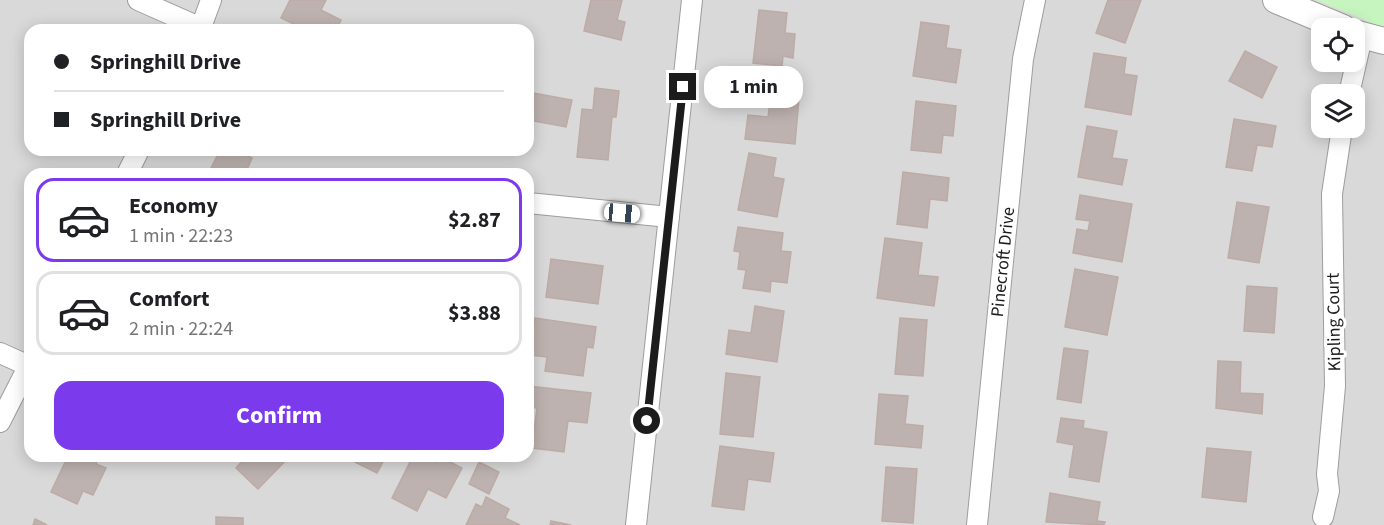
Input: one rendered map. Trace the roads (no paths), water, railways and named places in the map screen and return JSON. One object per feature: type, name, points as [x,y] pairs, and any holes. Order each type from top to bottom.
[{"type":"street","points":[[138,0],[190,24]]},
{"type":"street","points":[[203,24],[211,0]]},
{"type":"street","points":[[636,525],[692,0]]},
{"type":"street","name":"Pinecroft Drive","points":[[977,525],[1023,59],[1035,0]]},
{"type":"street","points":[[1276,0],[1320,18]]},
{"type":"street","name":"Kipling Court","points":[[1323,517],[1329,491],[1327,474],[1335,386],[1332,194],[1340,138]]},
{"type":"street","points":[[534,204],[669,217]]},
{"type":"street","points":[[0,353],[24,363]]},
{"type":"street","points":[[0,422],[24,375]]}]
